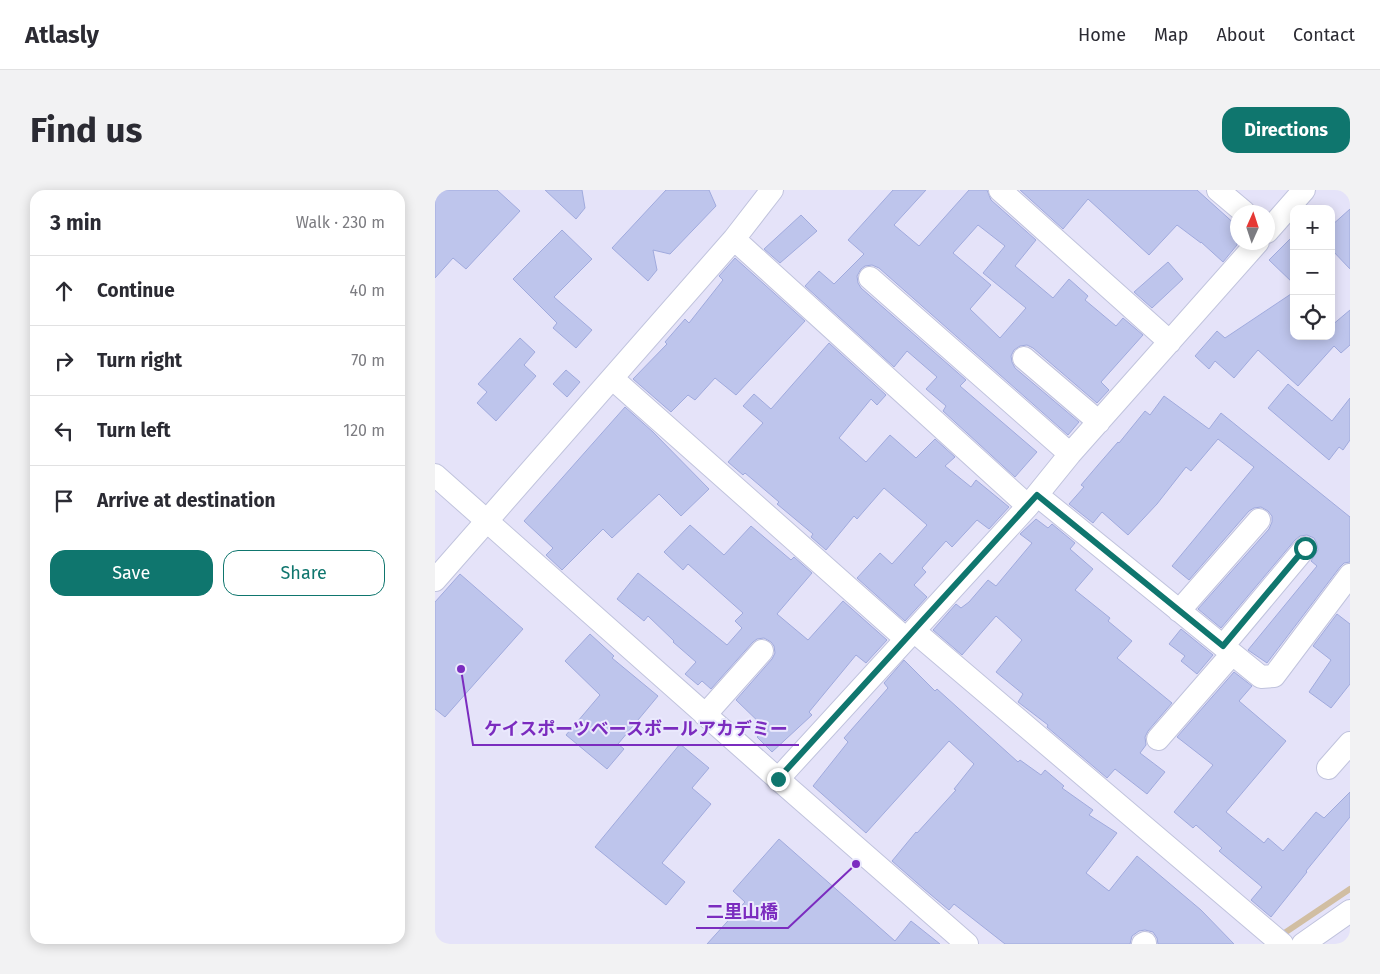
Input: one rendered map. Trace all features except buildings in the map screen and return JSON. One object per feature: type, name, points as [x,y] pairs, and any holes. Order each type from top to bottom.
[{"type":"street","points":[[435,580],[734,240],[772,190]]},
{"type":"street","points":[[1000,190],[1170,342]]},
{"type":"street","points":[[1218,190],[1236,205]]},
{"type":"street","points":[[1275,223],[1304,190]]},
{"type":"street","points":[[734,240],[1032,500],[1179,611],[1261,677],[1274,676],[1350,575]]},
{"type":"street","points":[[778,779],[1032,500],[1070,454],[1251,250]]},
{"type":"street","points":[[871,278],[1070,454]]},
{"type":"street","points":[[1024,358],[1099,422]]},
{"type":"street","points":[[613,379],[910,635],[1282,944]]},
{"type":"street","points":[[435,475],[967,944]]},
{"type":"street","points":[[1179,611],[1259,520]]},
{"type":"street","points":[[1158,739],[1305,548]]},
{"type":"street","points":[[705,714],[763,651]]},
{"type":"street","points":[[1328,768],[1350,743]]},
{"type":"street","points":[[1303,944],[1350,911]]},
{"type":"waterway","points":[[1280,936],[1350,889]]},
{"type":"place","name":"ケイスポーツベースボールアカデミー","points":[[461,669]]},
{"type":"place","name":"二里山橋","points":[[856,864]]},
{"type":"route","points":[[778,779],[1037,495],[1223,646],[1305,548]]}]
